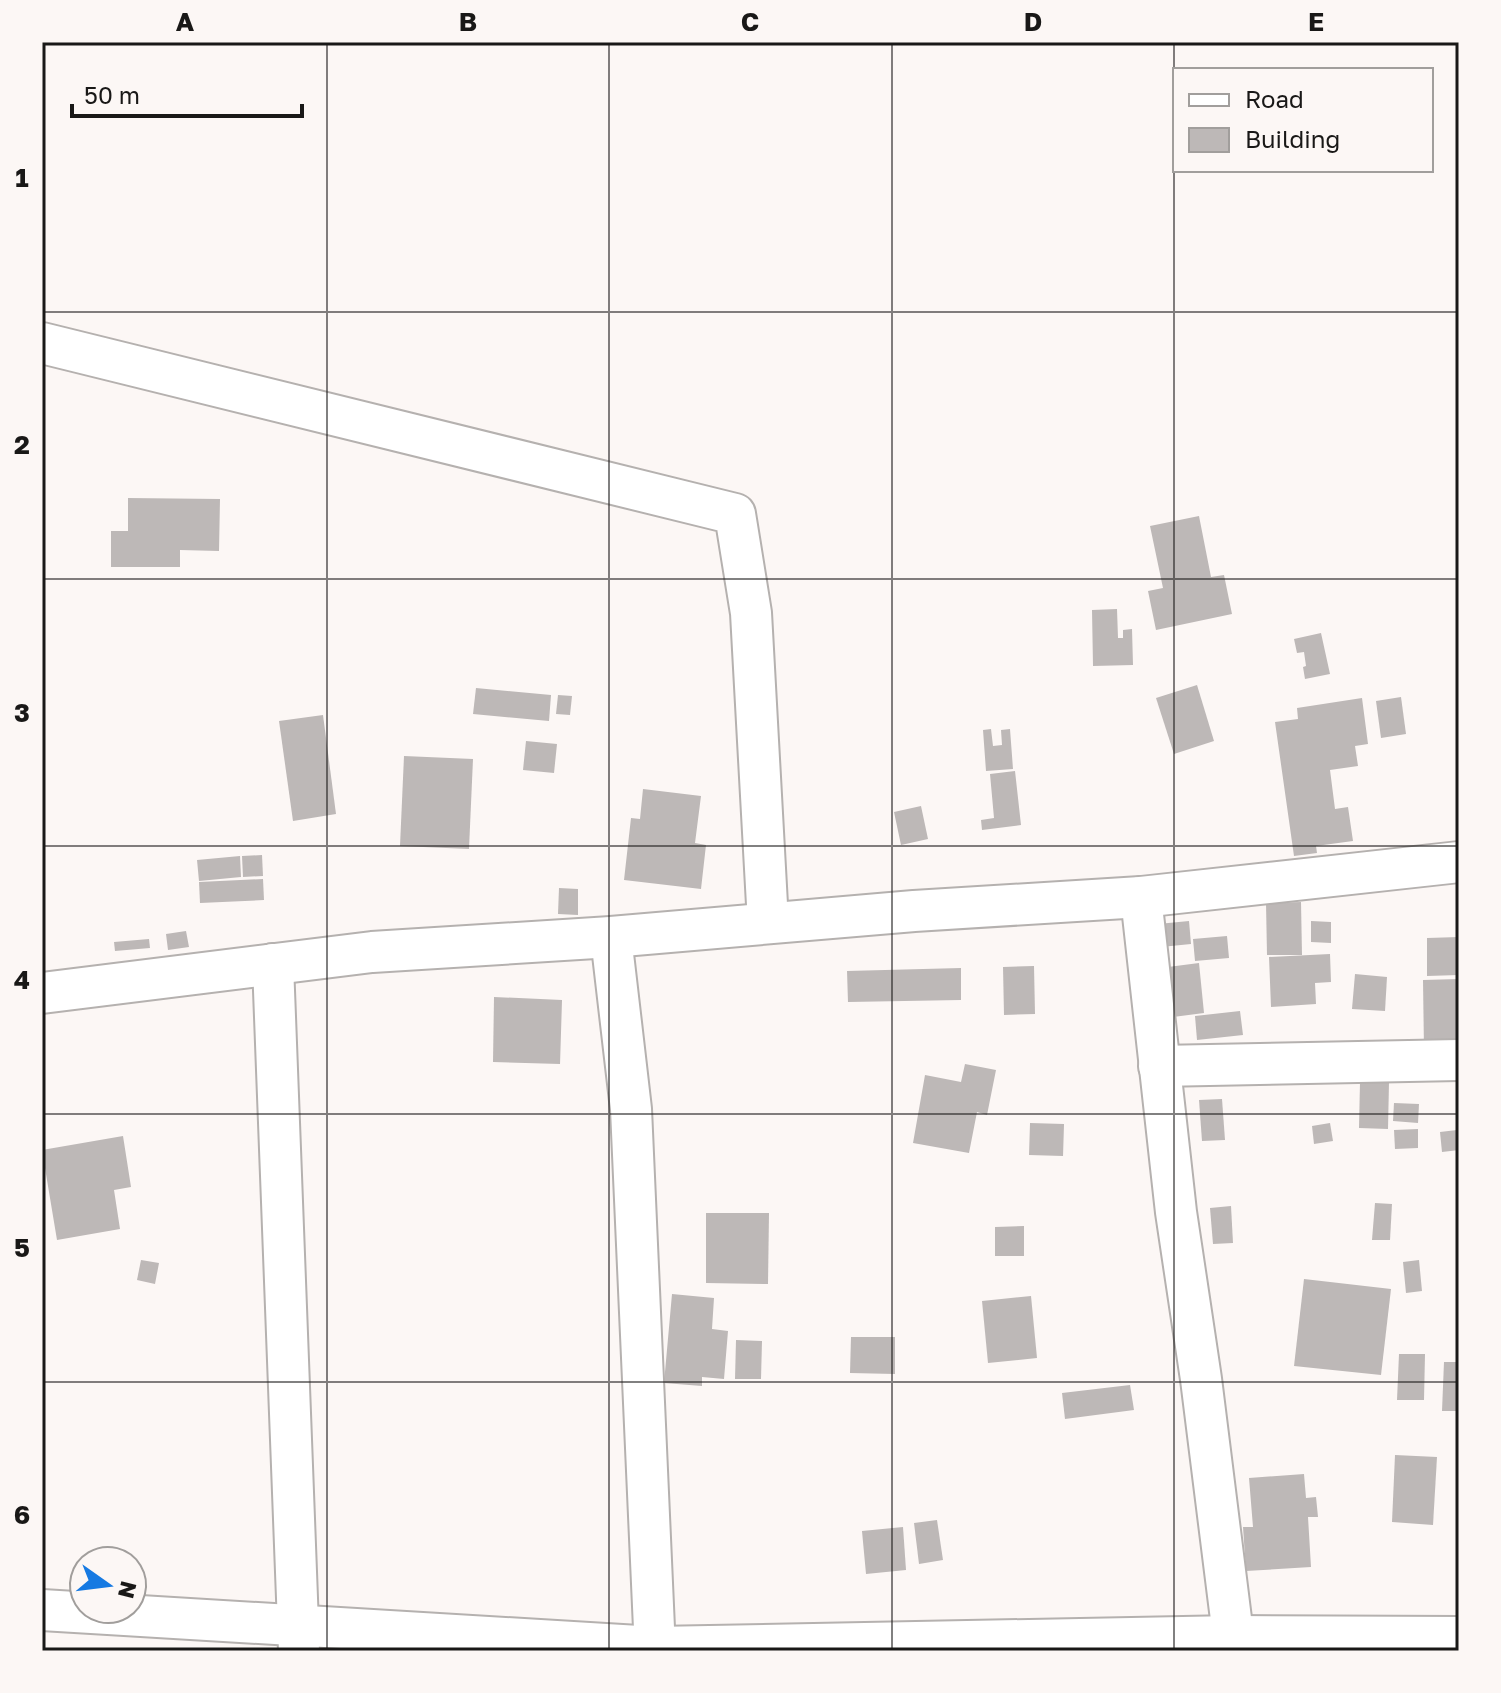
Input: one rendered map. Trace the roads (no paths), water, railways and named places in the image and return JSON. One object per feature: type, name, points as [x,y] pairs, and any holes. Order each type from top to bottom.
[{"type":"street","points":[[42,343],[735,514],[751,613],[768,923]]},
{"type":"street","points":[[42,993],[372,952],[1141,897],[1459,862]]},
{"type":"street","points":[[1141,897],[1176,1212],[1201,1379],[1234,1643]]},
{"type":"street","points":[[611,937],[631,1109],[655,1649]]},
{"type":"street","points":[[273,964],[299,1638]]},
{"type":"street","points":[[1159,1066],[1459,1060]]},
{"type":"street","points":[[42,1610],[299,1638],[655,1649],[1234,1643],[1459,1637]]}]
